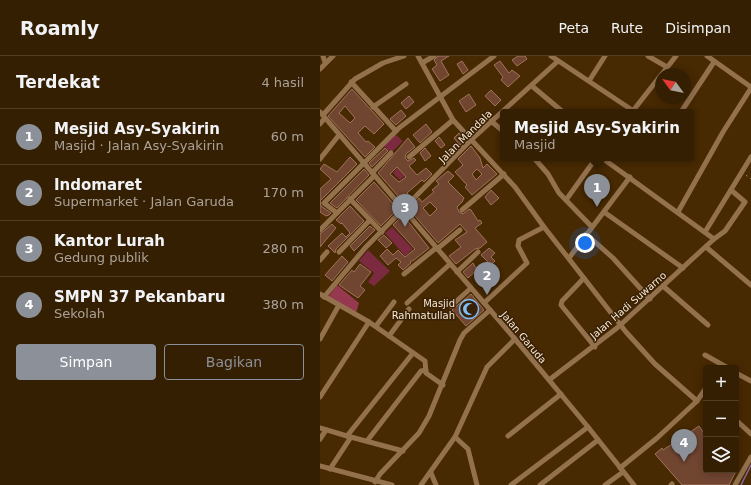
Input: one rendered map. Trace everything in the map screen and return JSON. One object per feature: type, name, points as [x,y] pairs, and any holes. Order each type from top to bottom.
[{"type":"street","points":[[323,56],[326,62]]},
{"type":"street","points":[[320,68],[333,56]]},
{"type":"street","points":[[320,124],[323,115],[351,82],[383,63],[404,56]]},
{"type":"street","points":[[418,56],[453,120],[504,174],[620,325],[651,360],[696,401]]},
{"type":"street","points":[[422,63],[434,56]]},
{"type":"street","points":[[337,213],[324,203],[364,165],[396,131],[494,56]]},
{"type":"street","points":[[551,56],[629,109]]},
{"type":"street","points":[[589,81],[604,56]]},
{"type":"street","points":[[648,56],[667,67],[676,56]]},
{"type":"street","points":[[678,212],[723,132],[749,95],[751,88],[707,56]]},
{"type":"street","name":"Jalan Mandala","points":[[505,109],[558,61]]},
{"type":"street","points":[[683,109],[714,62]]},
{"type":"street","points":[[351,82],[396,131]]},
{"type":"street","points":[[635,109],[655,82]]},
{"type":"street","points":[[373,107],[406,84]]},
{"type":"street","points":[[532,86],[557,109]]},
{"type":"street","name":"Jalan Mandala","points":[[322,295],[471,140],[500,113]]},
{"type":"street","name":"Jalan Garuda","points":[[323,115],[364,165],[515,339],[634,485]]},
{"type":"street","points":[[409,157],[453,120]]},
{"type":"street","points":[[491,121],[500,128]]},
{"type":"street","points":[[320,160],[339,135]]},
{"type":"street","points":[[320,230],[391,153]]},
{"type":"street","points":[[705,232],[751,157]]},
{"type":"street","points":[[536,161],[566,200],[592,227]]},
{"type":"street","points":[[566,200],[594,161]]},
{"type":"street","points":[[606,161],[714,239]]},
{"type":"street","points":[[462,210],[504,174]]},
{"type":"street","points":[[568,258],[630,177]]},
{"type":"street","name":"Jalan Hadi Suwarno","points":[[549,380],[595,347],[650,299],[714,239],[725,231],[745,203],[745,200],[731,190]]},
{"type":"street","points":[[350,199],[382,232]]},
{"type":"street","points":[[604,212],[683,268]]},
{"type":"street","points":[[339,252],[370,220]]},
{"type":"street","points":[[484,304],[527,263],[518,246],[519,240],[544,227]]},
{"type":"street","points":[[404,274],[460,230]]},
{"type":"street","points":[[586,234],[613,258],[650,299]]},
{"type":"street","points":[[706,247],[750,283]]},
{"type":"street","points":[[320,260],[327,252]]},
{"type":"street","points":[[457,272],[478,252]]},
{"type":"street","points":[[407,304],[450,264]]},
{"type":"street","points":[[584,278],[561,305],[595,347]]},
{"type":"street","points":[[664,286],[708,325]]},
{"type":"street","points":[[451,306],[471,288]]},
{"type":"street","points":[[322,295],[370,322],[425,361],[428,374],[443,385]]},
{"type":"street","points":[[376,326],[394,302]]},
{"type":"street","points":[[320,339],[339,305]]},
{"type":"street","points":[[389,336],[409,309]]},
{"type":"street","points":[[378,483],[380,474],[419,433],[429,416],[464,334],[490,310]]},
{"type":"street","points":[[320,397],[370,322]]},
{"type":"street","points":[[421,485],[431,473],[455,437],[487,367],[515,339]]},
{"type":"street","points":[[330,469],[349,436],[413,353]]},
{"type":"street","points":[[705,355],[719,365]]},
{"type":"street","points":[[367,441],[422,371],[426,370]]},
{"type":"street","points":[[739,375],[751,381]]},
{"type":"street","points":[[605,485],[662,434],[703,393]]},
{"type":"street","points":[[508,436],[561,394]]},
{"type":"street","points":[[739,423],[751,434]]},
{"type":"street","points":[[511,485],[588,427]]},
{"type":"street","points":[[320,439],[323,429],[403,451]]},
{"type":"street","points":[[455,437],[468,449],[477,485]]},
{"type":"street","points":[[540,485],[598,440]]},
{"type":"street","points":[[734,485],[751,457]]},
{"type":"street","points":[[320,466],[378,483],[392,485]]},
{"type":"street","points":[[431,473],[436,485]]},
{"type":"path","points":[[742,172],[751,179]]},
{"type":"shaded area","points":[[395,134],[403,141],[391,153],[384,146]]},
{"type":"shaded area","points":[[397,168],[404,176],[400,180],[393,173]]},
{"type":"shaded area","points":[[392,227],[413,249],[405,256],[385,233]]},
{"type":"shaded area","points":[[368,250],[390,271],[374,286],[368,282],[374,273],[359,261]]},
{"type":"shaded area","points":[[337,285],[359,303],[356,313],[328,297]]},
{"type":"building","points":[[438,56],[449,56],[441,61],[449,75],[440,81],[432,69],[437,65],[434,60]]},
{"type":"building","points":[[518,56],[525,56],[527,59],[517,66],[512,60]]},
{"type":"building","points":[[462,61],[468,70],[463,74],[457,64]]},
{"type":"building","points":[[500,61],[509,73],[512,70],[520,76],[508,87],[501,80],[503,77],[494,65]]},
{"type":"building","points":[[352,89],[384,124],[374,134],[365,126],[358,133],[366,142],[368,141],[375,147],[365,157],[328,116]],"holes":[[[345,106],[355,118],[350,123],[339,113]]]},
{"type":"building","points":[[491,90],[501,100],[495,106],[485,96]]},
{"type":"building","points":[[469,94],[476,105],[466,112],[459,101]]},
{"type":"building","points":[[409,96],[414,102],[406,109],[401,103]]},
{"type":"building","points":[[401,110],[406,116],[396,125],[390,119]]},
{"type":"building","points":[[426,124],[432,132],[420,143],[413,135]]},
{"type":"building","points":[[459,133],[465,140],[460,145],[454,138]]},
{"type":"building","points":[[439,137],[445,145],[441,148],[435,141]]},
{"type":"building","points":[[408,138],[415,147],[406,154],[405,158],[408,161],[414,158],[416,160],[409,166],[417,175],[426,168],[432,174],[424,182],[422,180],[407,193],[410,196],[404,203],[378,173]],"holes":[[[397,167],[406,177],[399,182],[390,174]]]},
{"type":"building","points":[[471,146],[480,158],[483,168],[487,164],[497,174],[472,195],[465,187],[467,185],[455,172],[463,165],[458,159]],"holes":[[[477,169],[482,174],[476,180],[472,174]]]},
{"type":"building","points":[[385,148],[388,151],[372,167],[369,163]]},
{"type":"building","points":[[425,148],[431,156],[425,161],[420,153]]},
{"type":"building","points":[[350,157],[357,164],[320,201],[320,189],[331,179],[320,169],[324,164],[337,172]]},
{"type":"building","points":[[364,169],[369,175],[337,208],[330,203]]},
{"type":"building","points":[[448,171],[454,176],[448,182],[464,198],[457,207],[459,212],[463,214],[469,209],[471,210],[478,221],[480,220],[482,223],[475,228],[487,242],[480,248],[475,249],[456,264],[449,256],[461,247],[455,240],[467,232],[460,224],[438,243],[409,209],[419,198],[422,202],[434,192],[432,190],[439,184],[436,181]],"holes":[[[430,202],[437,209],[430,216],[423,208]]]},
{"type":"building","points":[[374,182],[398,209],[381,226],[356,200]]},
{"type":"building","points":[[491,190],[499,198],[491,205],[485,197]]},
{"type":"building","points":[[320,201],[321,206],[331,213],[329,215],[326,216],[320,212]]},
{"type":"building","points":[[350,206],[364,221],[336,249],[335,253],[328,246],[342,233],[346,237],[350,233],[342,223],[341,224],[336,220]]},
{"type":"building","points":[[403,215],[429,248],[410,262],[411,263],[403,270],[398,265],[401,262],[396,258],[388,265],[380,256],[387,249],[393,255],[398,250],[405,257],[415,249],[393,225]]},
{"type":"building","points":[[332,224],[336,228],[320,247],[320,234]]},
{"type":"building","points":[[370,226],[375,230],[354,251],[350,246]]},
{"type":"building","points":[[384,235],[392,243],[386,248],[378,240]]},
{"type":"building","points":[[489,248],[495,253],[491,257],[495,261],[491,265],[481,255]]},
{"type":"building","points":[[342,256],[348,262],[332,281],[325,275]]},
{"type":"building","points":[[473,263],[477,270],[468,278],[463,272]]},
{"type":"building","points":[[360,264],[371,272],[360,286],[365,290],[358,298],[339,285],[352,270],[354,272]]},
{"type":"building","name":"Masjid Rahmatullah","points":[[471,294],[484,310],[466,326],[452,310]]},
{"type":"building","points":[[699,426],[703,432],[703,473],[735,473],[729,485],[682,485],[655,454],[662,448],[663,450]]},
{"type":"waterway","points":[[741,485],[751,465]]},
{"type":"place","name":"Mesjid Asy-Syakirin","points":[[597,207]]},
{"type":"place","name":"Kantor Lurah","points":[[405,227]]},
{"type":"place","name":"Indomaret","points":[[487,295]]},
{"type":"place","name":"Masjid Rahmatullah","points":[[469,309]]},
{"type":"place","name":"SMPN 37 Pekanbaru","points":[[684,462]]}]
